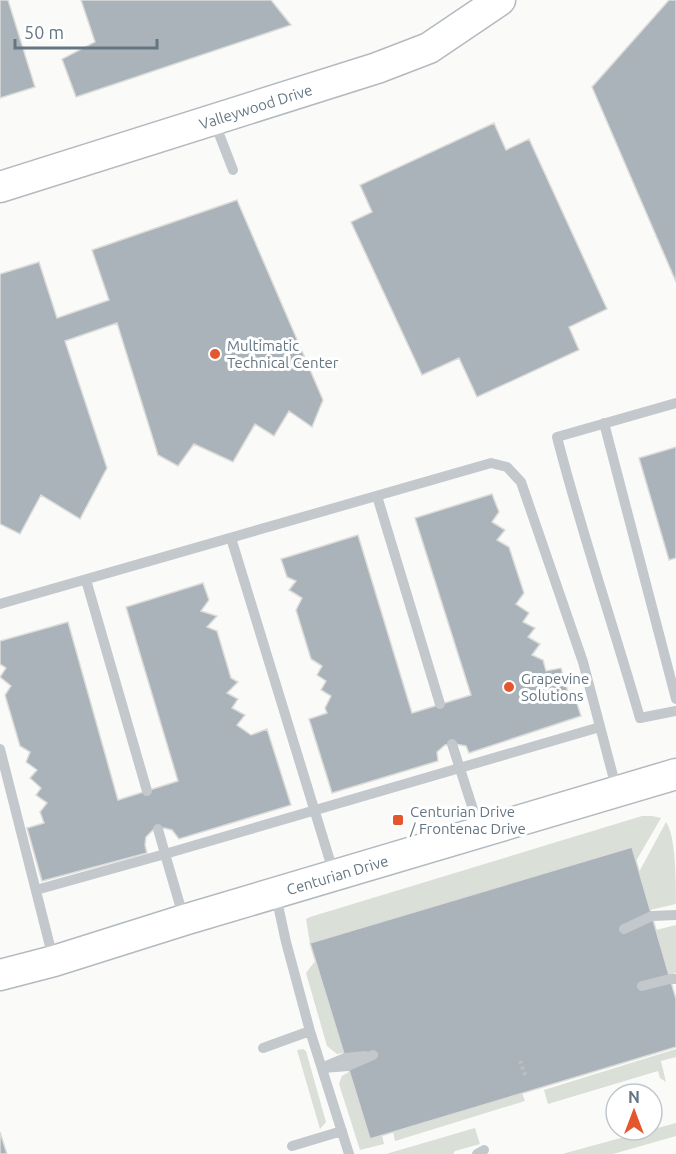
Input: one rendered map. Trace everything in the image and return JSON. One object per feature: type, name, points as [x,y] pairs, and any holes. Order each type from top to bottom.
[{"type":"street","name":"Valleywood Drive","points":[[0,187],[377,68],[429,48],[500,0]]},
{"type":"street","name":"Centurian Drive","points":[[0,975],[54,961],[275,892],[676,774]]},
{"type":"lane","points":[[214,121],[233,170]]},
{"type":"lane","points":[[676,403],[557,437],[570,489],[640,718],[676,711]]},
{"type":"lane","points":[[604,423],[676,699]]},
{"type":"lane","points":[[0,604],[491,463],[507,468],[520,482],[583,662],[618,791]]},
{"type":"lane","points":[[376,496],[440,704]]},
{"type":"lane","points":[[231,538],[334,875]]},
{"type":"lane","points":[[86,580],[147,791]]},
{"type":"lane","points":[[36,890],[600,727]]},
{"type":"lane","points":[[452,744],[480,831]]},
{"type":"lane","points":[[0,749],[54,961]]},
{"type":"lane","points":[[158,829],[184,920]]},
{"type":"lane","points":[[275,892],[310,1031],[349,1154]]},
{"type":"lane","points":[[624,929],[652,916],[676,915]]},
{"type":"lane","points":[[676,979],[642,986],[676,984]]},
{"type":"lane","points":[[263,1048],[310,1031]]},
{"type":"lane","points":[[292,1146],[342,1131]]},
{"type":"path","points":[[520,1061],[526,1077]]},
{"type":"shaded area","points":[[642,816],[661,818],[636,861],[631,847],[310,943],[306,919],[310,917]]},
{"type":"shaded area","points":[[666,822],[674,848],[676,904],[650,910],[639,872]]},
{"type":"shaded area","points":[[676,925],[676,973],[669,975],[656,930]]},
{"type":"shaded area","points":[[316,960],[344,1053],[337,1054],[327,1046],[306,973]]},
{"type":"shaded area","points":[[676,1049],[676,1057],[661,1061],[666,1082],[660,1078],[658,1071],[621,1082],[604,1082],[604,1087],[548,1104],[544,1090]]},
{"type":"shaded area","points":[[297,1050],[306,1051],[326,1122],[320,1129]]},
{"type":"shaded area","points":[[350,1071],[371,1139],[382,1135],[384,1144],[360,1150],[339,1084],[342,1076]]},
{"type":"shaded area","points":[[522,1093],[525,1101],[395,1141],[393,1132]]},
{"type":"shaded area","points":[[676,1123],[676,1136],[664,1139],[664,1126]]},
{"type":"shaded area","points":[[475,1128],[480,1144],[455,1151],[453,1154],[386,1154]]},
{"type":"shaded area","points":[[606,1142],[655,1142],[613,1154],[562,1154]]},
{"type":"building","points":[[0,0],[8,0],[35,87],[0,98]]},
{"type":"building","points":[[81,0],[271,0],[291,25],[76,97],[62,59],[95,42]]},
{"type":"building","points":[[669,0],[676,0],[676,282],[592,87]]},
{"type":"building","points":[[494,123],[506,150],[529,139],[607,309],[569,327],[579,350],[477,397],[459,358],[422,375],[351,222],[372,212],[360,185]]},
{"type":"building","name":"Multimatic Technical Center","points":[[237,200],[323,400],[312,427],[289,411],[274,436],[255,424],[233,462],[194,444],[178,466],[158,455],[117,323],[65,341],[107,468],[80,519],[41,495],[20,534],[0,524],[0,274],[39,262],[57,318],[109,300],[92,250]]},
{"type":"building","points":[[676,447],[676,558],[669,560],[639,458]]},
{"type":"building","points":[[492,494],[499,512],[492,522],[505,530],[497,540],[509,547],[524,593],[516,604],[529,613],[523,622],[535,628],[528,637],[540,644],[532,655],[543,660],[546,671],[561,668],[570,699],[575,697],[581,716],[469,753],[466,746],[445,745],[437,752],[438,761],[332,793],[309,719],[327,713],[325,708],[331,696],[321,690],[326,681],[317,675],[322,666],[311,659],[296,610],[302,598],[289,590],[296,581],[287,577],[281,559],[358,535],[412,713],[471,695],[415,518]]},
{"type":"building","points":[[203,583],[209,600],[201,611],[217,616],[207,627],[217,631],[231,678],[238,682],[227,693],[238,699],[232,708],[245,715],[237,725],[251,735],[267,729],[291,805],[179,839],[172,830],[164,828],[153,830],[146,837],[147,853],[42,881],[27,828],[44,823],[40,812],[47,803],[36,795],[41,788],[30,778],[37,770],[26,762],[30,752],[20,746],[5,695],[11,686],[0,677],[6,668],[0,664],[0,641],[68,622],[118,800],[178,781],[126,607]]},
{"type":"building","points":[[632,847],[676,999],[676,1047],[370,1139],[310,943]]},
{"type":"building","points":[[0,1132],[7,1154],[0,1154]]},
{"type":"place","name":"Multimatic Technical Center","points":[[215,354]]},
{"type":"place","name":"Grapevine Solutions","points":[[509,687]]},
{"type":"place","name":"Centurian Drive / Frontenac Drive","points":[[398,820]]}]
